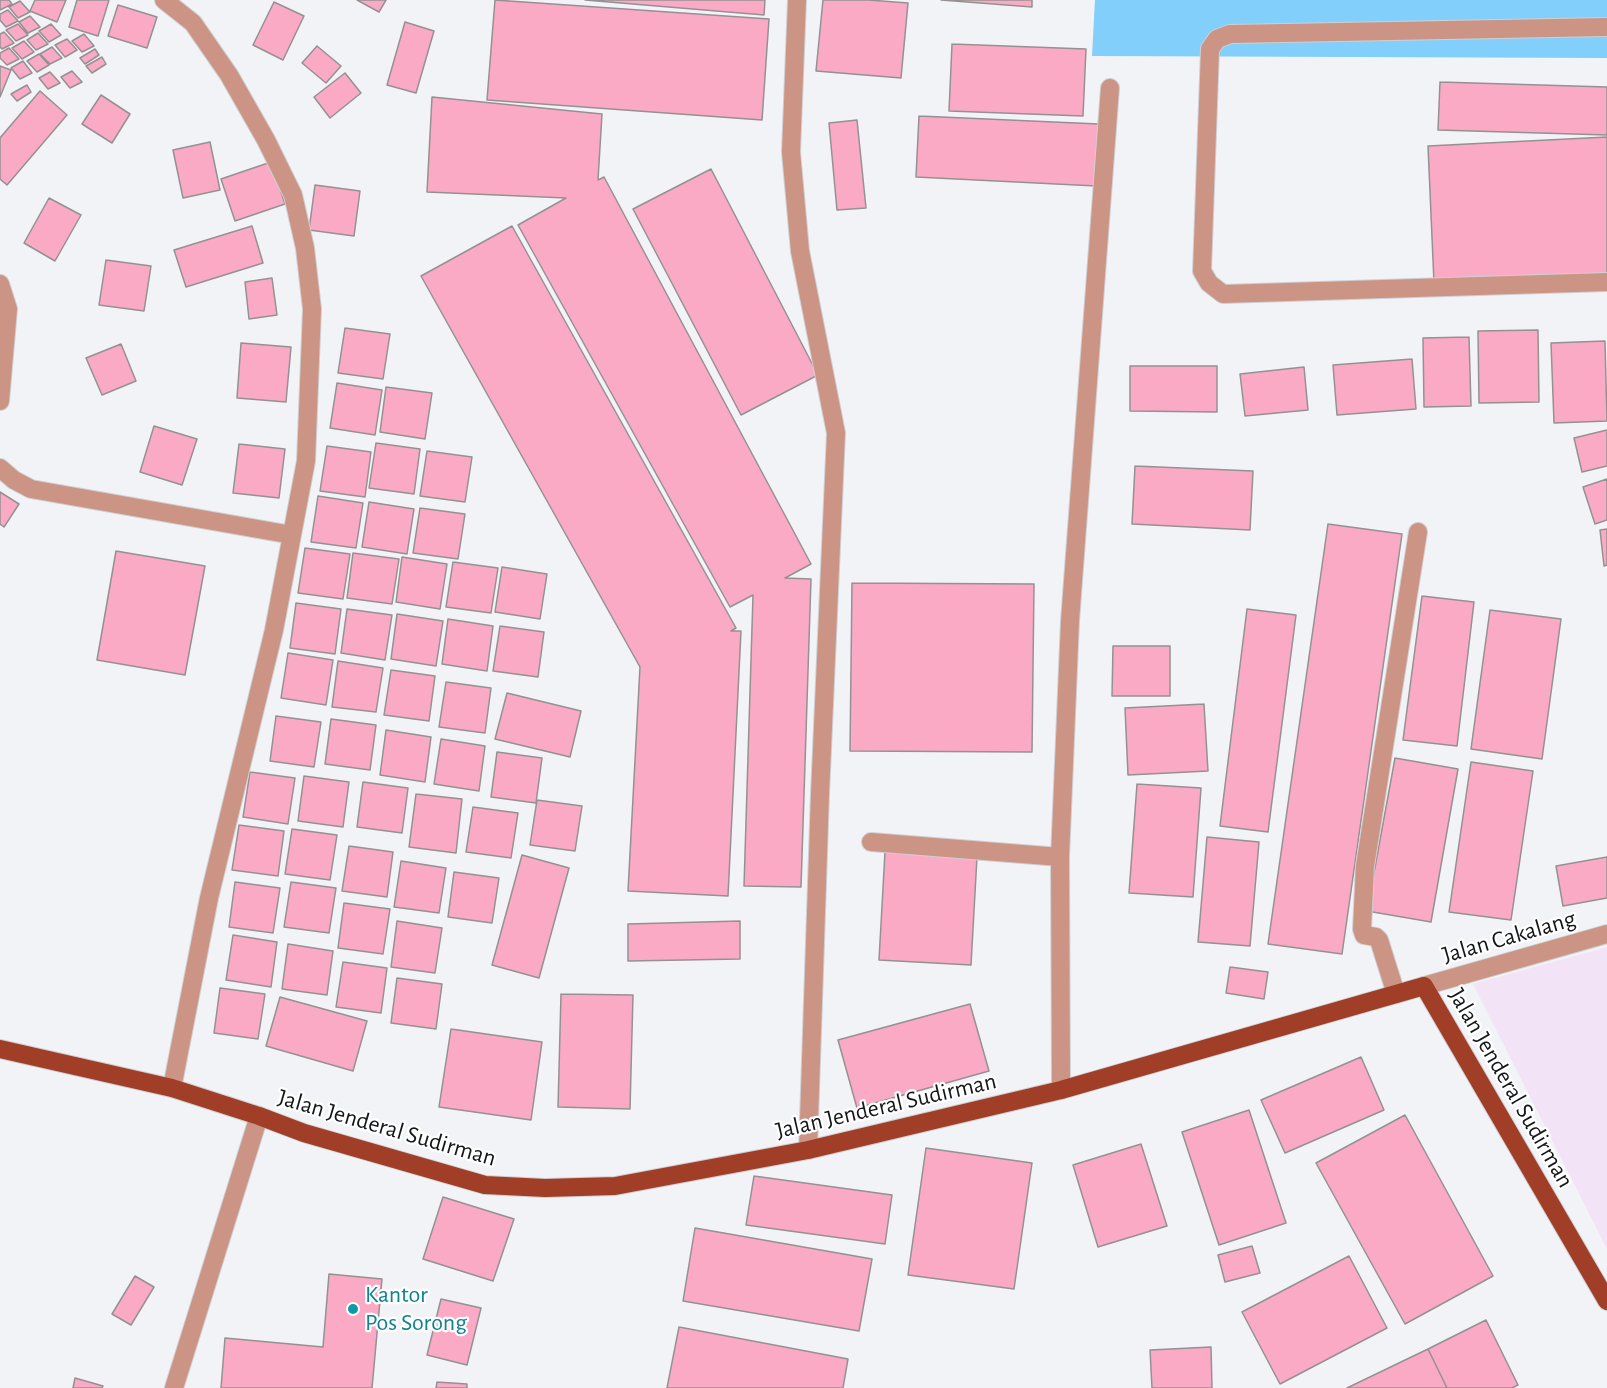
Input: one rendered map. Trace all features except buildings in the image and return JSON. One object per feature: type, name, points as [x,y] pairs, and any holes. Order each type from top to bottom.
[{"type":"main road","name":"Jalan Jenderal Sudirman","points":[[0,1049],[172,1088],[304,1133],[485,1185],[544,1188],[615,1186],[808,1150],[1061,1090],[1424,986],[1607,1301]]},
{"type":"street","points":[[164,0],[193,23],[229,75],[266,140],[293,195],[305,248],[312,309],[306,461],[274,630],[208,898],[172,1088]]},
{"type":"street","points":[[797,0],[791,152],[800,251],[836,433],[808,1150]]},
{"type":"street","points":[[1607,27],[1230,34],[1217,39],[1210,49],[1202,271],[1209,284],[1223,294],[1607,282]]},
{"type":"street","points":[[1061,1090],[1060,857],[1070,621],[1110,88]]},
{"type":"street","points":[[0,284],[8,309],[0,401]]},
{"type":"street","points":[[0,468],[14,480],[31,489],[292,535]]},
{"type":"street","points":[[1396,994],[1379,940],[1364,934],[1362,929],[1365,866],[1418,532]]},
{"type":"street","points":[[871,842],[1060,857]]},
{"type":"street","name":"Jalan Cakalang","points":[[1424,986],[1607,934]]},
{"type":"street","points":[[174,1388],[259,1116]]},
{"type":"shaded area","points":[[1607,947],[1607,1249],[1473,984]]},
{"type":"water","points":[[1095,0],[1607,0],[1607,58],[1092,56]]},
{"type":"place","name":"Kantor Pos Sorong","points":[[353,1309]]}]
